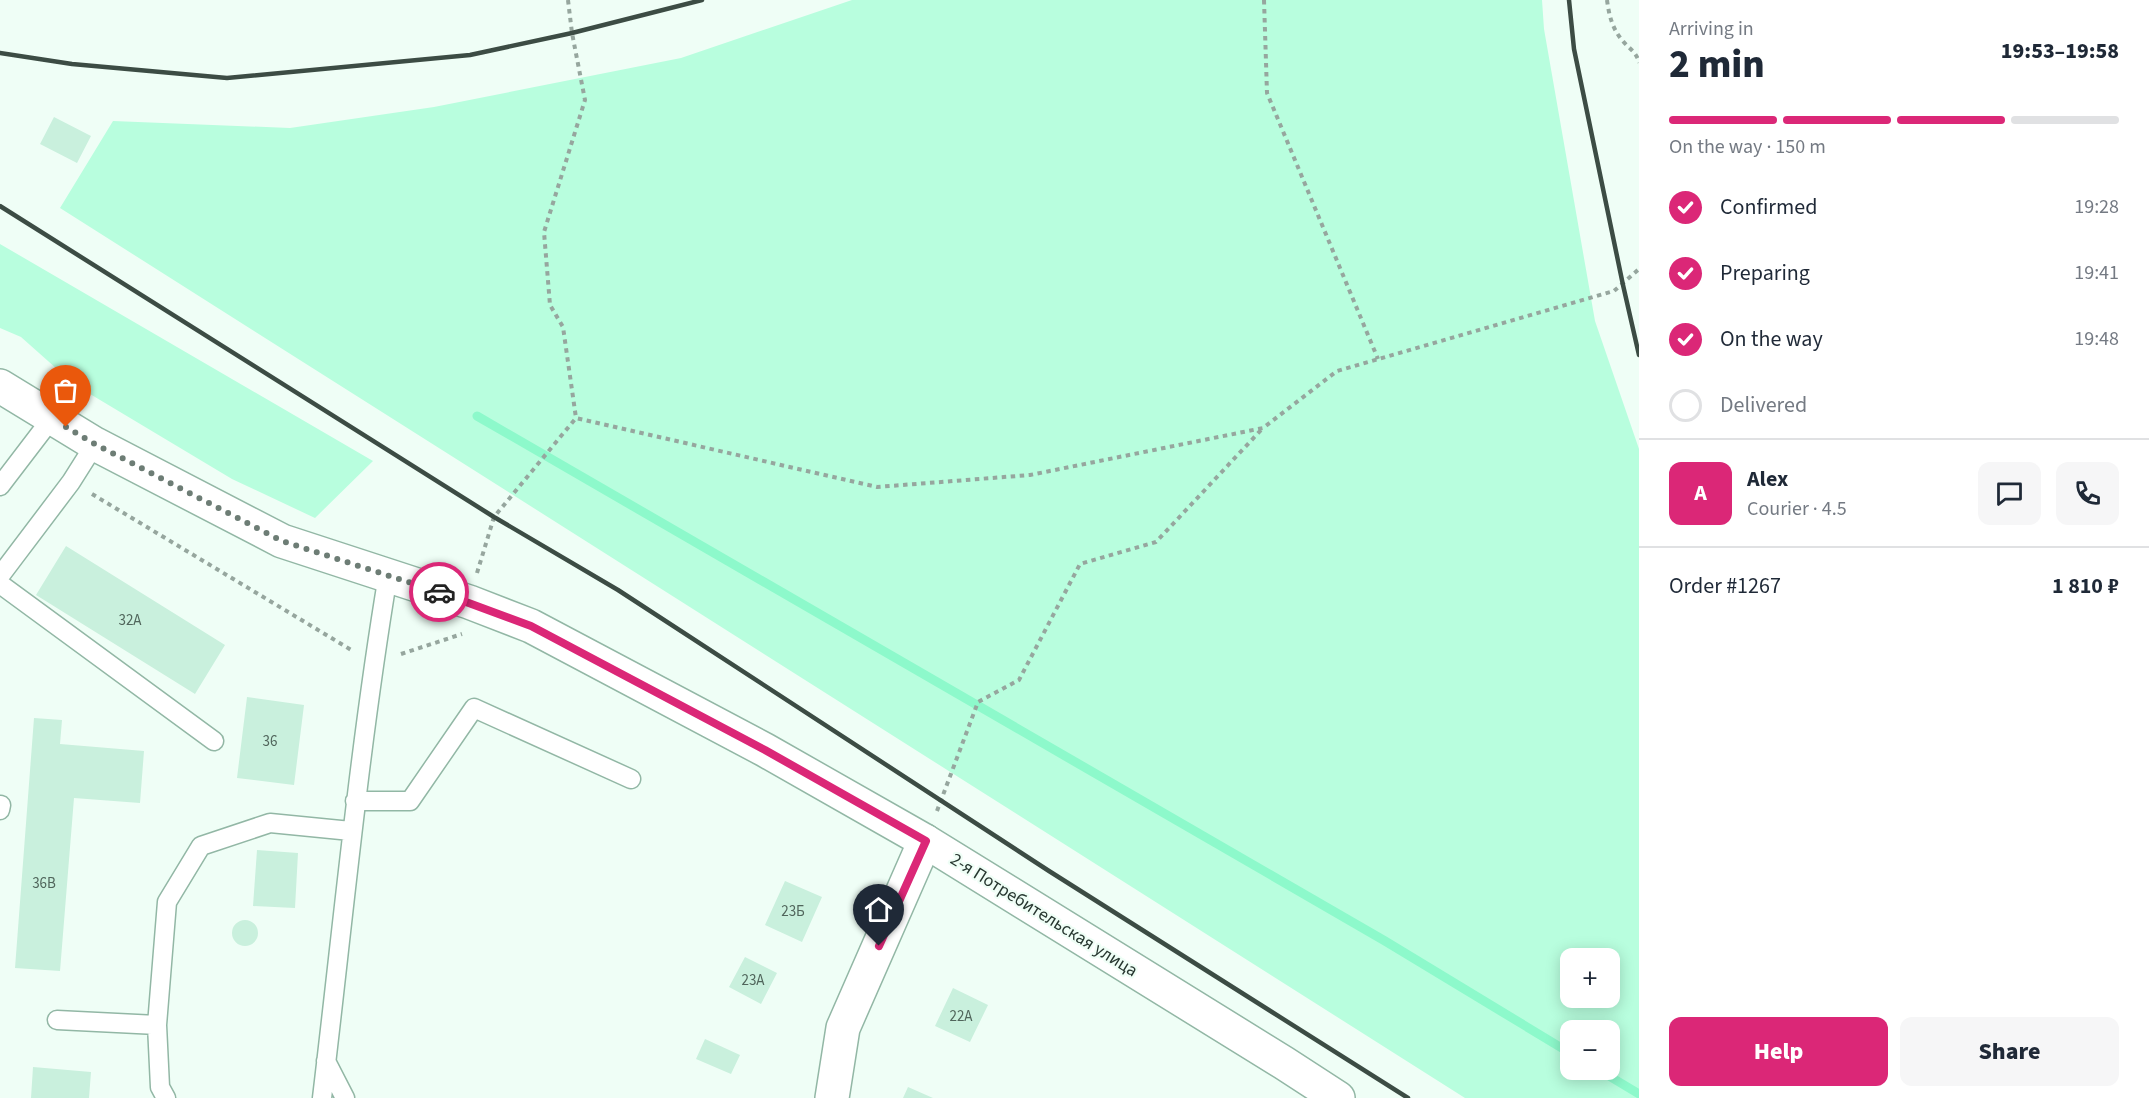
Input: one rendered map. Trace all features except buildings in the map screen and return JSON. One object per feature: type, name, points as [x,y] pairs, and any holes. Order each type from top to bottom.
[{"type":"street","name":"2-я Потребительская улица","points":[[0,386],[95,444],[282,541],[469,602],[531,626],[765,750],[926,841],[1338,1098]]},
{"type":"street","points":[[832,1098],[843,1028],[926,841]]},
{"type":"lane","points":[[0,486],[52,418]]},
{"type":"lane","points":[[0,576],[71,482],[95,444]]},
{"type":"lane","points":[[322,1098],[351,831],[373,663],[388,575]]},
{"type":"lane","points":[[0,584],[214,741]]},
{"type":"lane","points":[[355,801],[411,801],[474,708],[632,779]]},
{"type":"lane","points":[[166,1098],[160,1087],[157,1025],[167,902],[201,846],[270,823],[351,831]]},
{"type":"lane","points":[[57,1020],[157,1025]]},
{"type":"lane","points":[[326,1061],[345,1098]]},
{"type":"path","points":[[469,602],[494,517],[576,418],[563,327],[550,305],[544,232],[585,100],[568,0]]},
{"type":"path","points":[[1264,0],[1268,93],[1378,359]]},
{"type":"path","points":[[1607,0],[1609,16],[1621,40],[1638,57],[1639,63]]},
{"type":"path","points":[[926,841],[978,702],[1019,680],[1080,564],[1156,542],[1263,428],[1337,370],[1614,291],[1639,269]]},
{"type":"path","points":[[576,418],[877,487],[1030,475],[1263,428]]},
{"type":"path","points":[[71,482],[373,663],[463,634]]},
{"type":"green space","points":[[852,0],[1542,0],[1544,29],[1595,321],[1639,449],[1639,1098],[1465,1098],[60,208],[113,121],[290,128],[434,107],[681,58]]},
{"type":"green space","points":[[0,244],[373,461],[315,518],[232,479],[75,385],[21,337],[0,328]]},
{"type":"waterway","points":[[477,416],[1385,941],[1560,1047]]},
{"type":"waterway","points":[[1616,1080],[1639,1094]]},
{"type":"railway","points":[[0,53],[72,64],[227,78],[470,55],[572,33],[702,0]]},
{"type":"railway","points":[[1569,0],[1574,49],[1639,355]]},
{"type":"railway","points":[[0,206],[494,517],[618,590],[1049,871],[1408,1098]]},
{"type":"way so far","points":[[66,427],[282,541],[439,592]]},
{"type":"route","points":[[439,592],[531,626],[765,750],[926,841],[879,946]]}]
